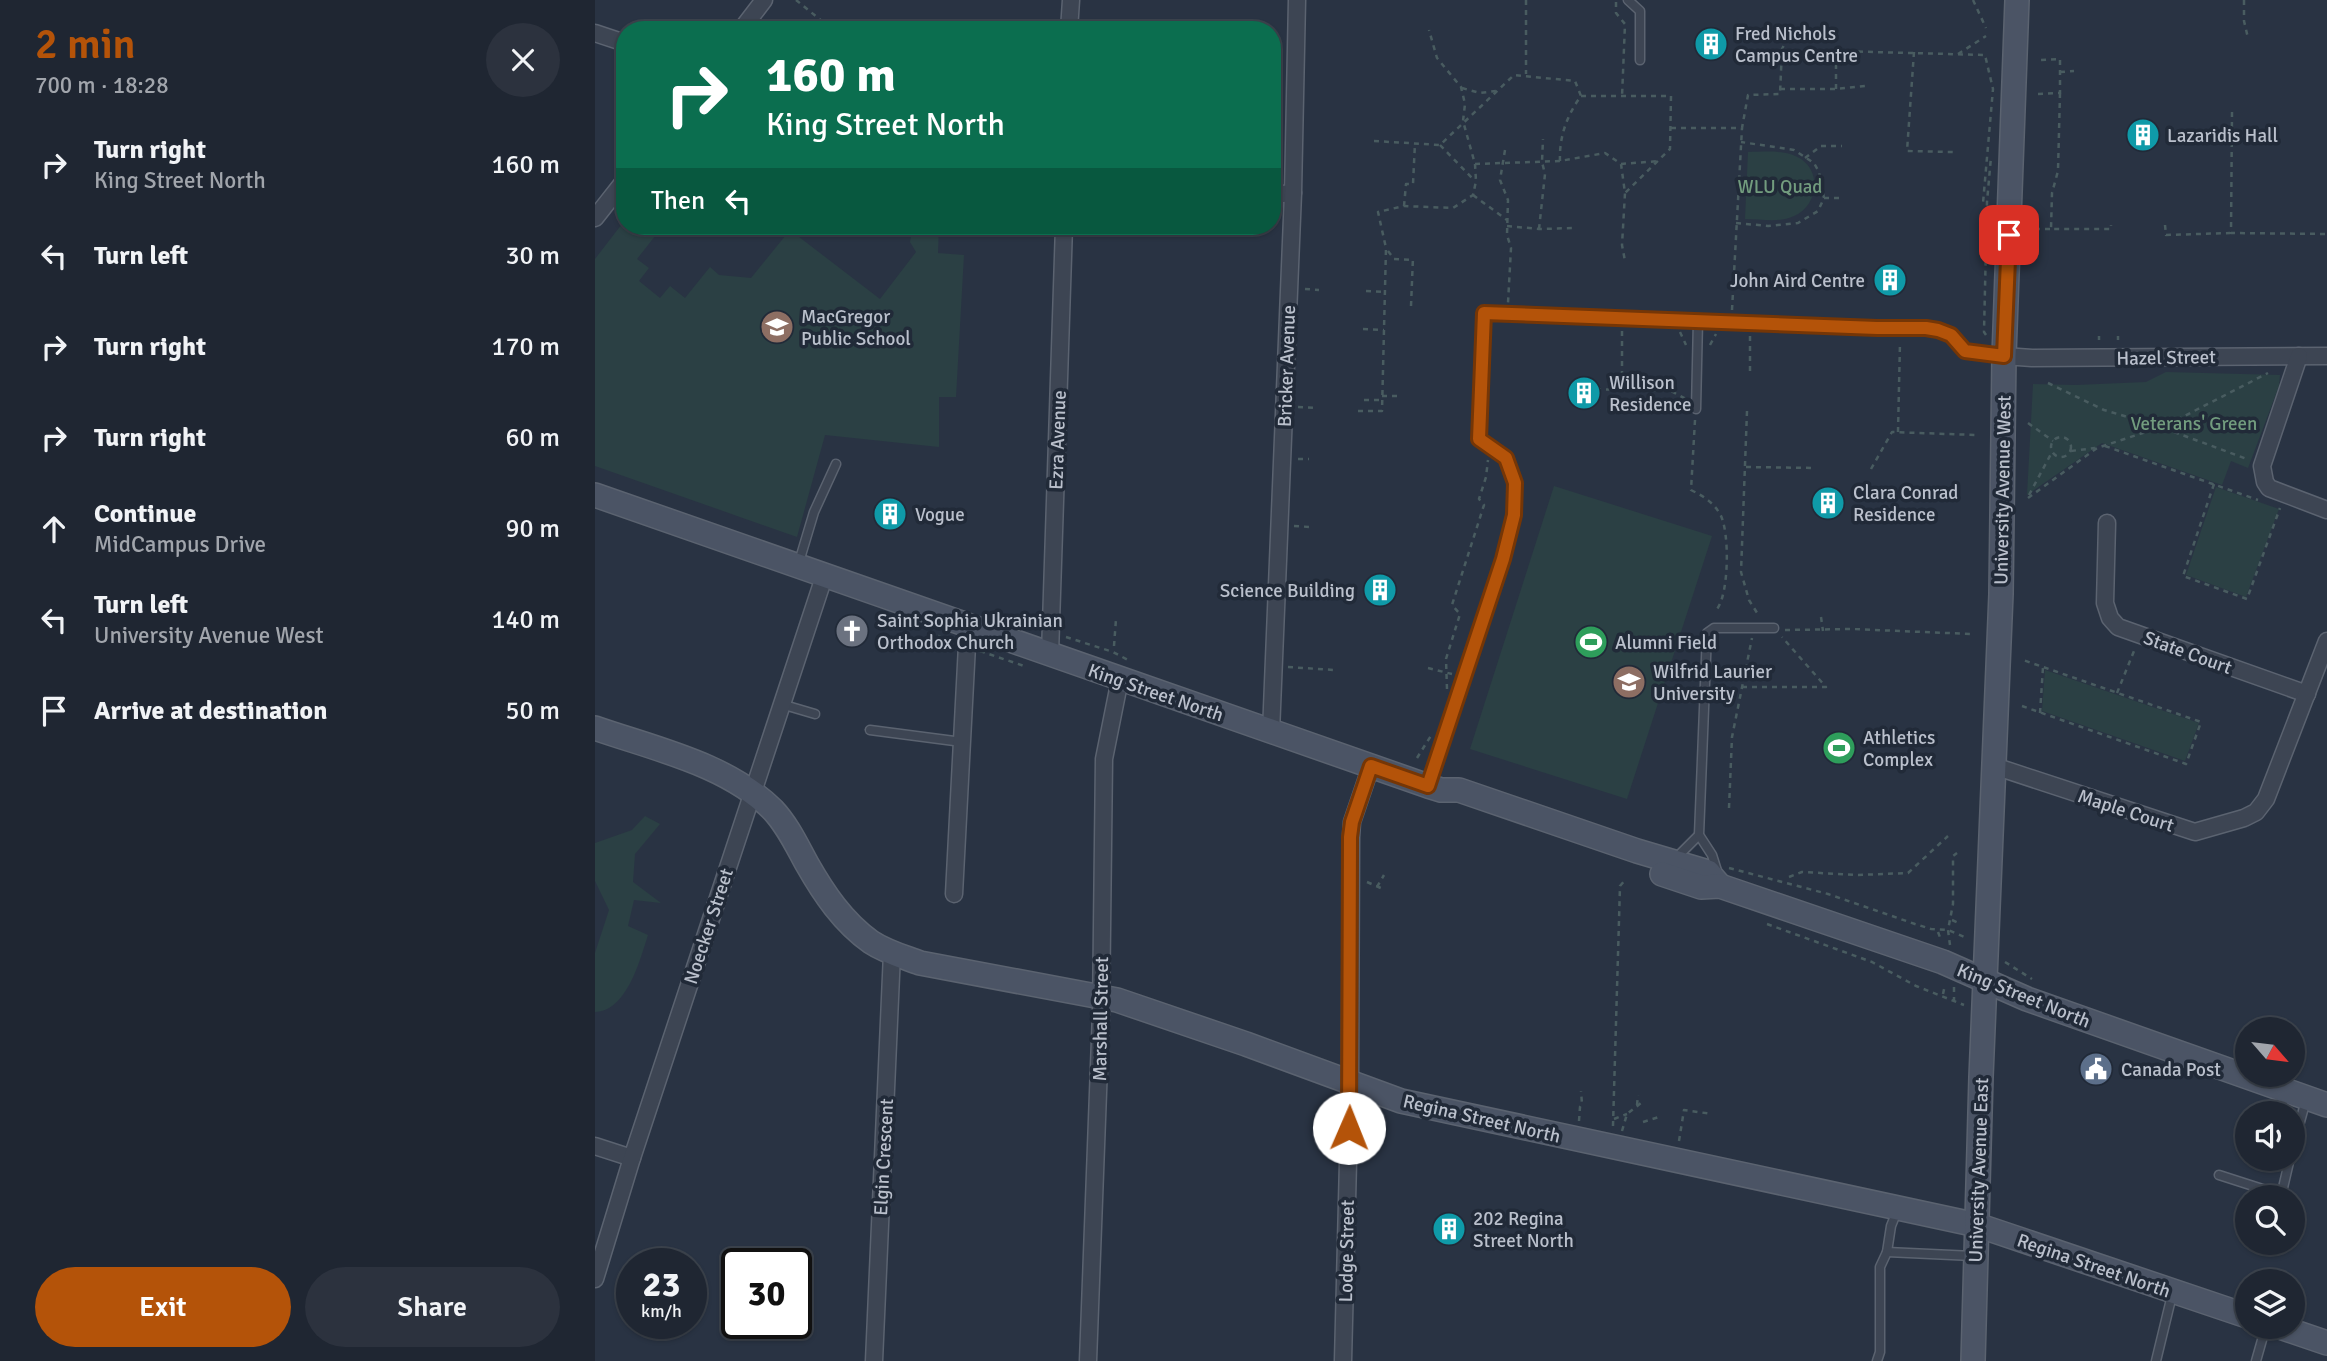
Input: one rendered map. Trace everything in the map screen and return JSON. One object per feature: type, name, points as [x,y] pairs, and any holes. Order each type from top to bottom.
[{"type":"main road","name":"University Avenue West","points":[[1985,980],[2001,582],[2004,356],[2017,0]]},
{"type":"main road","name":"King Street North","points":[[595,495],[1434,788],[1459,790],[1708,872],[1720,886]]},
{"type":"main road","name":"Regina Street North","points":[[595,728],[710,768],[751,793],[772,809],[781,820],[824,895],[841,914],[871,942],[920,963],[1100,995],[1246,1044],[1401,1101],[1977,1225],[2235,1313]]},
{"type":"main road","name":"King Street North","points":[[1434,788],[1453,802],[1621,861],[1701,887],[1720,886],[1943,962],[2027,999],[2317,1101]]},
{"type":"main road","name":"University Avenue East","points":[[1973,1361],[1985,980]]},
{"type":"main road","points":[[2305,1336],[2327,1343]]},
{"type":"street","points":[[748,21],[764,0]]},
{"type":"street","points":[[1069,21],[1070,0]]},
{"type":"street","name":"Bricker Avenue","points":[[1271,732],[1293,193],[1297,0]]},
{"type":"street","points":[[595,33],[616,40]]},
{"type":"street","points":[[595,218],[616,191]]},
{"type":"street","points":[[1281,194],[1293,193]]},
{"type":"street","name":"Ezra Avenue","points":[[1049,654],[1064,235]]},
{"type":"street","name":"Hazel Street","points":[[2004,356],[2327,356]]},
{"type":"street","points":[[2299,356],[2262,466],[2269,488],[2327,510]]},
{"type":"street","name":"State Court","points":[[2107,523],[2105,603],[2110,618],[2118,627],[2307,694]]},
{"type":"street","name":"Noecker Street","points":[[595,1279],[751,793],[825,574]]},
{"type":"street","points":[[954,894],[968,626]]},
{"type":"street","points":[[2307,694],[2327,641]]},
{"type":"street","name":"Marshall Street","points":[[1088,1361],[1100,995],[1104,759],[1120,678]]},
{"type":"street","name":"Maple Court","points":[[1994,766],[2177,828],[2195,832],[2206,830],[2244,818],[2256,811],[2266,799],[2307,694]]},
{"type":"street","name":"Lodge Street","points":[[1343,1361],[1350,1082],[1350,837],[1352,822],[1371,766]]},
{"type":"street","name":"Elgin Crescent","points":[[874,1361],[893,953]]},
{"type":"street","points":[[595,1146],[632,1158]]},
{"type":"lane","points":[[1628,0],[1640,11],[1640,60]]},
{"type":"lane","points":[[1434,788],[1464,677],[1503,559],[1514,515],[1515,483],[1506,458],[1479,439],[1484,313],[1926,328],[1951,335],[1965,351],[2004,356]]},
{"type":"lane","points":[[1696,406],[1698,320]]},
{"type":"lane","points":[[798,565],[814,512],[836,464]]},
{"type":"lane","points":[[1720,886],[1717,864],[1699,835],[1707,633],[1714,628],[1774,628]]},
{"type":"lane","points":[[781,704],[815,714]]},
{"type":"lane","points":[[870,730],[962,742]]},
{"type":"lane","points":[[1673,862],[1699,835]]},
{"type":"lane","points":[[2305,1124],[2317,1101]]},
{"type":"lane","points":[[2219,1175],[2275,1193],[2282,1192],[2287,1171]]},
{"type":"lane","points":[[1877,1361],[1880,1352],[1880,1267],[1887,1252],[1891,1226],[1898,1208]]},
{"type":"lane","points":[[1887,1252],[1976,1256]]},
{"type":"lane","points":[[2156,1361],[2172,1292]]},
{"type":"lane","points":[[2256,1361],[2262,1339]]},
{"type":"path","points":[[796,0],[822,21]]},
{"type":"path","points":[[1526,0],[1527,75]]},
{"type":"path","points":[[1616,0],[1616,13],[1625,24],[1622,97]]},
{"type":"path","points":[[1973,0],[1986,28]]},
{"type":"path","points":[[2244,0],[2244,21],[2248,38]]},
{"type":"path","points":[[1358,411],[1382,411],[1387,248],[1378,212],[1404,206],[1453,208],[1473,195],[1476,181],[1475,164],[1463,121],[1465,104],[1461,87],[1437,58],[1429,30]]},
{"type":"path","points":[[1748,95],[1780,94],[1782,49],[1789,35]]},
{"type":"path","points":[[1958,54],[1986,36]]},
{"type":"path","points":[[1836,89],[1836,51],[1985,55],[1992,80],[1983,203]]},
{"type":"path","points":[[1914,52],[1907,151],[1953,152]]},
{"type":"path","points":[[2039,60],[2060,59],[2058,171],[2052,196],[2051,229]]},
{"type":"path","points":[[2060,72],[2074,71]]},
{"type":"path","points":[[1440,145],[1514,75],[1576,81],[1581,96]]},
{"type":"path","points":[[1780,89],[1866,86]]},
{"type":"path","points":[[1461,87],[1480,93],[1496,91]]},
{"type":"path","points":[[1732,310],[1742,128],[1749,90]]},
{"type":"path","points":[[2038,94],[2060,93]]},
{"type":"path","points":[[1581,96],[1671,96],[1670,149],[1625,193]]},
{"type":"path","points":[[1560,162],[1559,142],[1572,108],[1581,96]]},
{"type":"path","points":[[2231,233],[2232,112]]},
{"type":"path","points":[[1671,128],[1742,128]]},
{"type":"path","points":[[1539,229],[1545,174],[1542,162],[1543,139]]},
{"type":"path","points":[[1374,142],[1440,145],[1476,181]]},
{"type":"path","points":[[1736,223],[1768,226],[1798,223],[1818,211],[1825,198],[1814,163],[1794,150],[1741,142]]},
{"type":"path","points":[[1404,206],[1406,184],[1413,184],[1415,144]]},
{"type":"path","points":[[1805,158],[1821,146],[1842,146]]},
{"type":"path","points":[[1506,150],[1500,180],[1508,200],[1507,235],[1511,248],[1508,313]]},
{"type":"path","points":[[1475,164],[1560,162],[1605,153],[1621,164],[1660,161]]},
{"type":"path","points":[[1621,164],[1625,193],[1622,245],[1625,261]]},
{"type":"path","points":[[1473,195],[1507,221]]},
{"type":"path","points":[[2052,196],[2057,197]]},
{"type":"path","points":[[1825,198],[1842,198]]},
{"type":"path","points":[[2035,229],[2111,229],[2111,225]]},
{"type":"path","points":[[2165,225],[2166,235],[2327,234]]},
{"type":"path","points":[[1507,226],[1574,228]]},
{"type":"path","points":[[1387,248],[1394,259],[1413,259],[1411,306]]},
{"type":"path","points":[[1302,289],[1319,290]]},
{"type":"path","points":[[1366,291],[1385,292]]},
{"type":"path","points":[[1622,390],[1623,318]]},
{"type":"path","points":[[1363,329],[1384,330]]},
{"type":"path","points":[[1750,335],[1750,371]]},
{"type":"path","points":[[1898,432],[1900,342]]},
{"type":"path","points":[[2052,452],[2057,457],[2064,457],[2071,451],[2105,446],[2168,425],[2273,370]]},
{"type":"path","points":[[2047,383],[2104,410],[2159,427]]},
{"type":"path","points":[[1596,389],[1669,390],[1696,406],[1691,490],[1706,498],[1718,510],[1726,533],[1724,593],[1717,609]]},
{"type":"path","points":[[1363,400],[1400,396]]},
{"type":"path","points":[[1298,407],[1317,408]]},
{"type":"path","points":[[1742,687],[1826,687],[1774,628],[1757,615],[1746,593],[1741,572],[1747,411]]},
{"type":"path","points":[[2028,423],[2053,441]]},
{"type":"path","points":[[2168,425],[2174,432],[2249,461]]},
{"type":"path","points":[[1871,469],[1892,432],[1975,435]]},
{"type":"path","points":[[2071,451],[2071,444],[2065,437],[2058,437],[2053,441],[2052,452],[2028,498],[2097,448]]},
{"type":"path","points":[[1448,695],[1445,672],[1460,614],[1452,605],[1485,505],[1479,499],[1486,477],[1489,446]]},
{"type":"path","points":[[2105,446],[2268,503]]},
{"type":"path","points":[[1297,459],[1309,459]]},
{"type":"path","points":[[1746,467],[1815,468]]},
{"type":"path","points":[[2214,484],[2183,576],[2247,599],[2281,508]]},
{"type":"path","points":[[1294,526],[1310,527]]},
{"type":"path","points":[[1821,617],[1823,631]]},
{"type":"path","points":[[1114,646],[1116,619]]},
{"type":"path","points":[[1729,808],[1732,737],[1755,628]]},
{"type":"path","points":[[1774,628],[1971,634]]},
{"type":"path","points":[[2117,693],[2140,635]]},
{"type":"path","points":[[2022,706],[2186,764],[2201,722],[2023,660]]},
{"type":"path","points":[[1274,666],[1334,670]]},
{"type":"path","points":[[2040,713],[2043,667]]},
{"type":"path","points":[[1429,668],[1464,677]]},
{"type":"path","points":[[1417,758],[1436,727]]},
{"type":"path","points":[[1789,877],[1802,872],[1858,875],[1908,873],[1948,836]]},
{"type":"path","name":"King Street North","points":[[1950,943],[1948,919],[1953,904],[1953,856],[1957,853]]},
{"type":"path","points":[[1377,887],[1384,875]]},
{"type":"path","points":[[1613,1129],[1620,886],[1626,879]]},
{"type":"path","points":[[1364,881],[1383,889]]},
{"type":"path","points":[[1952,920],[1961,924]]},
{"type":"path","points":[[1938,932],[1942,943]]},
{"type":"path","points":[[1943,993],[1945,985]]},
{"type":"path","name":"King Street North","points":[[1954,989],[1954,1001]]},
{"type":"path","points":[[1579,1122],[1581,1091]]},
{"type":"path","points":[[1636,1106],[1638,1094]]},
{"type":"path","points":[[1613,1119],[1627,1114],[1641,1103]]},
{"type":"path","points":[[1679,1143],[1684,1110],[1712,1114]]},
{"type":"path","points":[[1622,1131],[1627,1114]]},
{"type":"path","points":[[1643,1122],[1662,1116]]},
{"type":"green space","name":"WLU Quad","points":[[1748,152],[1789,154],[1808,165],[1814,181],[1814,190],[1802,212],[1783,219],[1745,219]]},
{"type":"green space","name":"MacGregor Public School","points":[[616,232],[616,235],[656,235],[637,259],[649,268],[639,281],[660,298],[670,286],[685,298],[710,267],[719,275],[751,278],[786,235],[797,235],[880,299],[916,252],[910,242],[911,235],[939,235],[938,253],[964,255],[956,397],[939,397],[939,447],[825,435],[797,537],[595,466],[595,259]]},
{"type":"green space","name":"Veterans' Green","points":[[2166,372],[2280,375],[2279,386],[2248,468],[2231,461],[2222,485],[2102,443],[2027,495],[2033,384],[2146,382]]},
{"type":"green space","name":"Alumni Field","points":[[1554,486],[1712,536],[1627,799],[1470,749]]},
{"type":"green space","points":[[2216,487],[2279,509],[2246,597],[2186,575]]},
{"type":"green space","points":[[2045,670],[2199,723],[2185,761],[2042,711]]},
{"type":"green space","points":[[645,816],[660,824],[635,854],[633,882],[661,903],[634,900],[628,926],[648,935],[641,957],[624,994],[616,1003],[595,1012],[595,953],[609,910],[595,881],[595,843],[632,830]]},
{"type":"place","name":"Fred Nichols Campus Centre","points":[[1711,44]]},
{"type":"place","name":"Lazaridis Hall","points":[[2143,135]]},
{"type":"place","name":"John Aird Centre","points":[[1890,280]]},
{"type":"place","name":"MacGregor Public School","points":[[777,327]]},
{"type":"place","name":"Willison Residence","points":[[1584,393]]},
{"type":"place","name":"Clara Conrad Residence","points":[[1828,503]]},
{"type":"place","name":"Vogue","points":[[890,514]]},
{"type":"place","name":"Science Building","points":[[1380,590]]},
{"type":"place","name":"Saint Sophia Ukrainian Orthodox Church","points":[[852,631]]},
{"type":"place","name":"Alumni Field","points":[[1591,642]]},
{"type":"place","name":"Wilfrid Laurier University","points":[[1629,682]]},
{"type":"place","name":"Athletics Complex","points":[[1839,748]]},
{"type":"place","name":"Canada Post","points":[[2096,1069]]},
{"type":"place","name":"202 Regina Street North","points":[[1449,1229]]},
{"type":"route","points":[[1349,1128],[1348,1006],[1352,822],[1371,766],[1428,786],[1503,559],[1514,515],[1515,483],[1506,458],[1479,439],[1484,313],[1926,328],[1951,335],[1965,351],[2004,356],[2009,235]]}]
